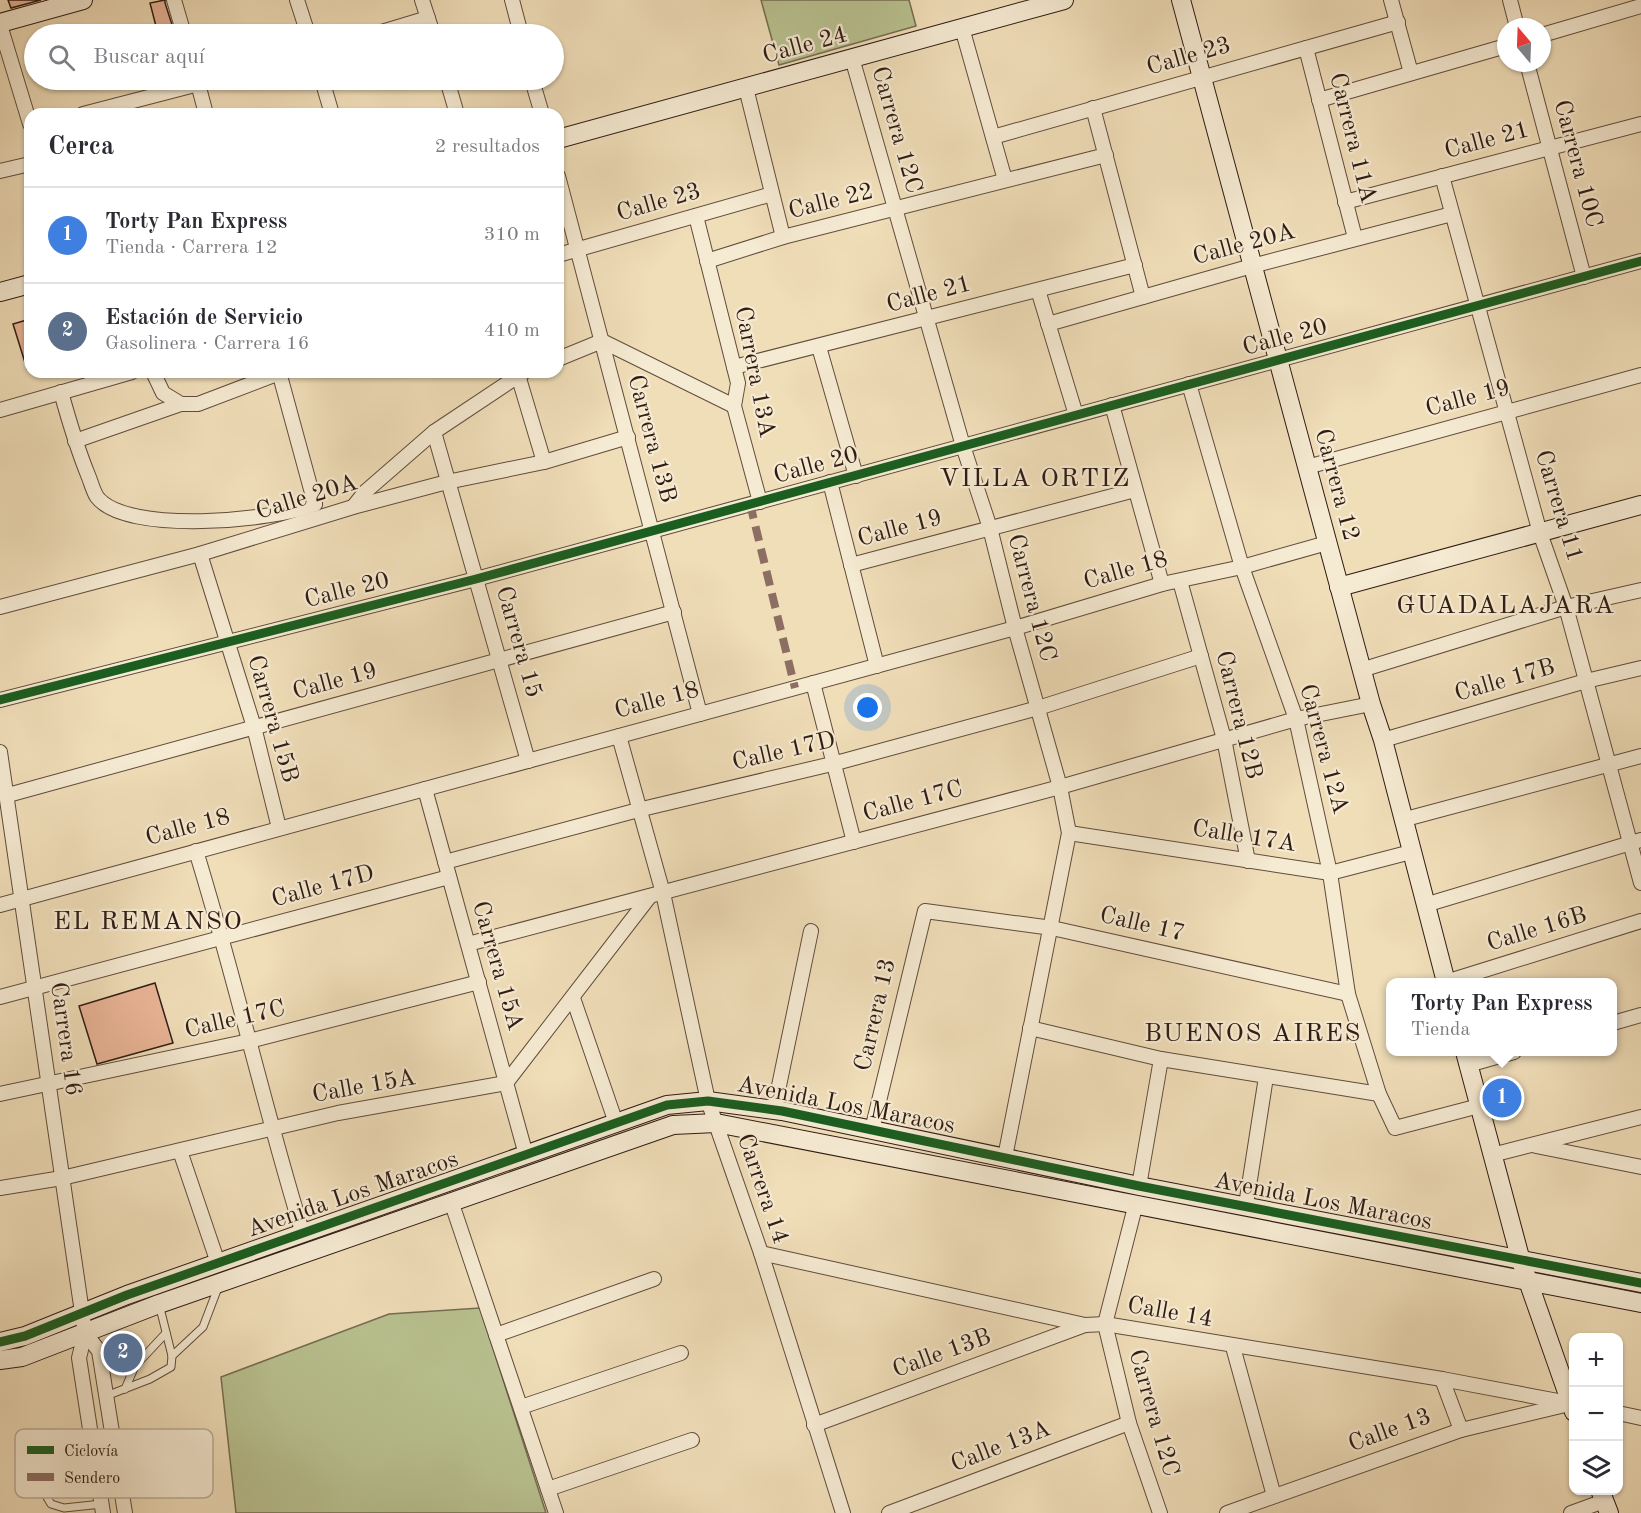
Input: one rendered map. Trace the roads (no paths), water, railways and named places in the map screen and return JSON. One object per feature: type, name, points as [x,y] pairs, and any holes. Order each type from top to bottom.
[{"type":"street","points":[[25,108],[0,24],[44,5],[83,0]]},
{"type":"street","points":[[174,0],[181,24]]},
{"type":"street","points":[[297,0],[305,24]]},
{"type":"street","points":[[422,0],[430,24]]},
{"type":"street","points":[[512,0],[518,24]]},
{"type":"street","name":"Calle 24","points":[[564,137],[962,28],[1035,4],[1064,0]]},
{"type":"street","name":"Carrera 12","points":[[1181,0],[1361,670],[1383,740],[1445,978]]},
{"type":"street","points":[[1391,0],[1411,73]]},
{"type":"street","points":[[1510,0],[1515,18]]},
{"type":"street","points":[[1551,32],[1635,5]]},
{"type":"street","points":[[408,24],[428,18]]},
{"type":"street","name":"Calle 23","points":[[993,137],[1201,76],[1398,22]]},
{"type":"street","points":[[962,28],[1005,180]]},
{"type":"street","name":"Carrera 11A","points":[[1306,48],[1355,238]]},
{"type":"street","points":[[1319,100],[1497,49]]},
{"type":"street","name":"Carrera 12C","points":[[852,58],[963,446],[990,528],[1015,628],[1060,787],[1069,833],[1005,1157]]},
{"type":"street","name":"Carrera 10C","points":[[1529,72],[1584,277]]},
{"type":"street","points":[[746,88],[783,237]]},
{"type":"street","points":[[105,108],[169,90]]},
{"type":"street","points":[[199,90],[204,108]]},
{"type":"street","points":[[324,90],[330,108]]},
{"type":"street","points":[[450,90],[455,108]]},
{"type":"street","points":[[535,90],[540,108]]},
{"type":"street","points":[[1093,108],[1143,297]]},
{"type":"street","name":"Calle 21","points":[[1346,202],[1641,124]]},
{"type":"street","name":"Calle 22","points":[[708,261],[783,237],[1106,155]]},
{"type":"street","points":[[0,171],[24,165]]},
{"type":"street","name":"Carrera 11","points":[[1442,176],[1540,532],[1566,607],[1608,765],[1635,841],[1641,883]]},
{"type":"street","name":"Calle 23","points":[[564,253],[772,194]]},
{"type":"street","name":"Carrera 13B","points":[[564,198],[700,714]]},
{"type":"street","name":"Calle 20A","points":[[1048,324],[1252,266],[1452,214]]},
{"type":"street","name":"Carrera 13A","points":[[696,216],[738,383],[734,406],[760,502]]},
{"type":"street","name":"Calle 20","points":[[0,700],[476,579],[1641,261]]},
{"type":"street","name":"Calle 21","points":[[734,367],[1135,265]]},
{"type":"street","points":[[0,292],[24,286]]},
{"type":"street","points":[[1038,290],[1076,415]]},
{"type":"street","points":[[564,356],[602,341],[734,406]]},
{"type":"street","points":[[819,347],[856,476]]},
{"type":"street","name":"Calle 19","points":[[1307,467],[1641,375]]},
{"type":"street","points":[[0,410],[111,378]]},
{"type":"street","points":[[156,378],[164,393],[182,404]]},
{"type":"street","points":[[75,441],[182,404],[198,404],[265,378]]},
{"type":"street","points":[[282,378],[315,504]]},
{"type":"street","points":[[353,507],[365,492],[434,432],[514,378]]},
{"type":"street","points":[[522,378],[544,462]]},
{"type":"street","name":"Carrera 12A","points":[[1189,384],[1242,567],[1296,720],[1330,873],[1348,994],[1379,1094],[1395,1128],[1479,1106]]},
{"type":"street","points":[[61,392],[75,441],[97,496],[110,507],[129,513],[188,522],[253,519],[298,511],[315,504],[336,513]]},
{"type":"street","points":[[1112,405],[1162,584]]},
{"type":"street","name":"Carrera 15","points":[[434,432],[528,761]]},
{"type":"street","name":"Calle 20A","points":[[0,607],[200,554],[353,507],[447,482],[544,462],[628,437]]},
{"type":"street","points":[[830,482],[877,666]]},
{"type":"street","name":"Calle 19","points":[[851,565],[1135,490]]},
{"type":"street","points":[[1339,587],[1641,505]]},
{"type":"street","name":"Calle 18","points":[[0,905],[1015,628],[1162,584],[1242,567],[1328,543]]},
{"type":"street","name":"Carrera 15B","points":[[200,554],[254,727],[279,828]]},
{"type":"street","name":"Carrera 12B","points":[[1180,581],[1224,739],[1248,861]]},
{"type":"street","points":[[1361,670],[1566,607],[1641,590]]},
{"type":"street","name":"Calle 19","points":[[8,795],[674,612]]},
{"type":"street","name":"Calle 17D","points":[[445,862],[642,808],[836,763],[1038,708],[1201,656]]},
{"type":"street","name":"Calle 17B","points":[[1383,740],[1586,681],[1641,668]]},
{"type":"street","points":[[813,683],[836,763],[854,842]]},
{"type":"street","name":"Calle 17C","points":[[468,944],[1060,787],[1224,739],[1296,720],[1371,704]]},
{"type":"street","name":"Carrera 14","points":[[619,736],[642,808],[657,894],[708,1101],[761,1253],[843,1513]]},
{"type":"street","name":"Carrera 16","points":[[0,752],[85,1333],[79,1358],[91,1429]]},
{"type":"street","points":[[1402,820],[1641,756]]},
{"type":"street","name":"Carrera 15A","points":[[424,789],[526,1155]]},
{"type":"street","name":"Calle 17A","points":[[1069,833],[1330,873],[1411,852]]},
{"type":"street","points":[[1425,905],[1635,841]]},
{"type":"street","points":[[196,851],[223,938],[282,1164],[303,1233]]},
{"type":"street","name":"Calle 17D","points":[[0,997],[34,986],[449,877]]},
{"type":"street","points":[[506,1083],[657,894]]},
{"type":"street","name":"Calle 17","points":[[925,911],[1052,928],[1348,994]]},
{"type":"street","name":"Carrera 13","points":[[872,1130],[925,911]]},
{"type":"street","name":"Calle 16B","points":[[1459,978],[1641,921]]},
{"type":"street","points":[[774,1110],[811,931]]},
{"type":"street","name":"Calle 17C","points":[[0,1094],[249,1041],[479,982]]},
{"type":"street","points":[[573,998],[616,1123]]},
{"type":"street","points":[[1617,1022],[1641,1015]]},
{"type":"street","points":[[1030,1028],[1161,1059],[1379,1094]]},
{"type":"street","points":[[1482,1056],[1466,1058],[1521,1262],[1569,1397]]},
{"type":"street","points":[[1138,1186],[1161,1059]]},
{"type":"street","points":[[1246,1205],[1266,1077]]},
{"type":"street","name":"Calle 15A","points":[[0,1188],[62,1178],[338,1113],[506,1083]]},
{"type":"street","name":"Avenida Los Maracos","points":[[0,1342],[25,1336],[82,1312],[218,1263],[667,1105],[708,1101],[774,1110],[1138,1186],[1246,1205],[1521,1262],[1641,1283]]},
{"type":"street","points":[[1492,1155],[1641,1117]]},
{"type":"street","name":"Avenida Los Maracos","points":[[0,1360],[22,1357],[159,1304],[452,1204],[673,1125],[716,1123],[1134,1207],[1641,1303]]},
{"type":"street","points":[[1531,1145],[1641,1167]]},
{"type":"street","points":[[180,1151],[218,1263]]},
{"type":"street","points":[[452,1204],[556,1513]]},
{"type":"street","points":[[1105,1324],[1134,1207]]},
{"type":"street","name":"Calle 14","points":[[761,1253],[1085,1325],[1105,1324],[1233,1347],[1442,1379],[1569,1405]]},
{"type":"street","points":[[496,1335],[654,1279]]},
{"type":"street","name":"Carrera 12C","points":[[1105,1324],[1130,1423],[1160,1513]]},
{"type":"street","name":"Calle 13B","points":[[814,1425],[1085,1325]]},
{"type":"street","name":"Carrera 16","points":[[85,1333],[99,1351],[111,1429]]},
{"type":"street","points":[[1233,1347],[1274,1496]]},
{"type":"street","points":[[520,1407],[681,1353]]},
{"type":"street","points":[[1442,1379],[1461,1430]]},
{"type":"street","name":"Calle 13","points":[[1227,1513],[1461,1430],[1569,1407]]},
{"type":"street","points":[[1623,1414],[1641,1418]]},
{"type":"street","name":"Calle 13A","points":[[889,1513],[1130,1423]]},
{"type":"street","points":[[548,1488],[692,1440]]},
{"type":"street","name":"Carrera 16","points":[[123,1498],[125,1513]]},
{"type":"street","points":[[1571,1513],[1604,1502]]},
{"type":"lane","points":[[172,1356],[203,1327],[219,1284]]},
{"type":"lane","points":[[106,1396],[165,1372],[171,1367],[172,1356],[159,1304]]},
{"type":"lane","points":[[124,1389],[135,1366],[166,1333]]},
{"type":"lane","points":[[46,1498],[51,1504],[64,1508],[103,1509]]},
{"type":"place","name":"Torty Pan Express","points":[[1502,1098]]},
{"type":"place","name":"Estación de Servicio","points":[[123,1353]]},
{"type":"district","name":"VILLA ORTIZ","points":[[1035,479]]},
{"type":"district","name":"GUADALAJARA","points":[[1506,606]]},
{"type":"district","name":"EL REMANSO","points":[[148,922]]},
{"type":"district","name":"BUENOS AIRES","points":[[1253,1034]]}]
